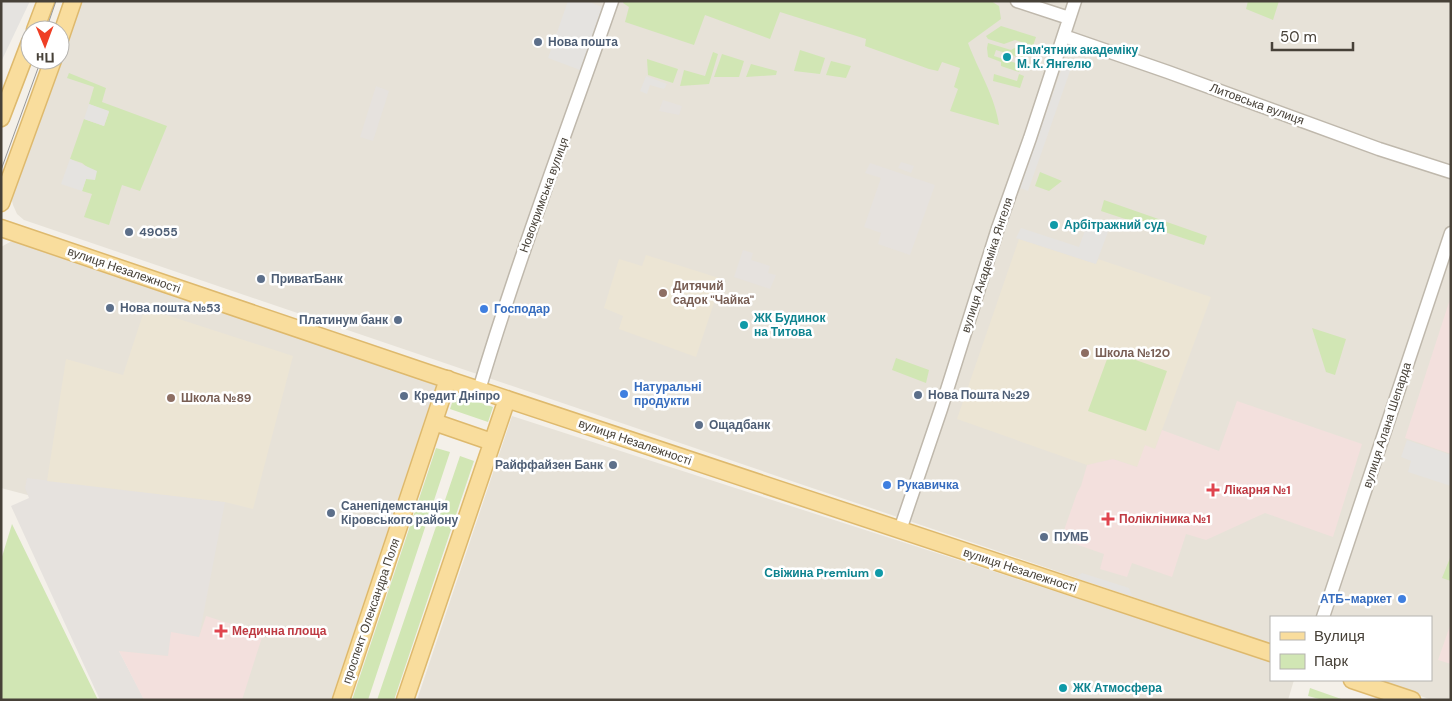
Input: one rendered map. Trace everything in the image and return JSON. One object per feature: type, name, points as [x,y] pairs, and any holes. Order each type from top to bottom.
[{"type":"main road","points":[[39,20],[46,1]]},
{"type":"main road","points":[[66,20],[73,1]]},
{"type":"main road","points":[[1,118],[20,68]]},
{"type":"main road","points":[[1,203],[49,70]]},
{"type":"main road","name":"вулиця Незалежності","points":[[1,228],[479,390],[1270,653]]},
{"type":"main road","name":"проспект Олександра Поля","points":[[341,700],[448,379]]},
{"type":"main road","points":[[405,700],[507,399]]},
{"type":"main road","points":[[434,422],[492,442]]},
{"type":"main road","points":[[1355,681],[1412,700]]},
{"type":"street","name":"Новокримська вулиця","points":[[479,390],[528,238],[612,1]]},
{"type":"street","points":[[1017,1],[1069,18]]},
{"type":"street","name":"вулиця Академіка Янгеля","points":[[900,530],[941,409],[998,228],[1075,1]]},
{"type":"street","name":"Литовська вулиця","points":[[1064,36],[1379,149],[1451,172]]},
{"type":"street","name":"вулиця Алана Шепарда","points":[[1323,616],[1451,233]]},
{"type":"shaded area","points":[[1,1],[30,1],[20,20],[1,62]]},
{"type":"shaded area","points":[[81,1],[1451,1],[1451,700],[1432,700],[1377,681],[1432,681],[1432,616],[1270,616],[1270,644],[24,220],[17,214],[11,197],[56,70],[70,70],[70,32]]},
{"type":"shaded area","points":[[568,1],[587,1],[602,7],[580,70],[548,58]]},
{"type":"shaded area","points":[[1063,65],[1071,68],[1028,191],[1020,188]]},
{"type":"shaded area","points":[[646,76],[667,84],[664,89],[650,85],[647,94],[640,91]]},
{"type":"shaded area","points":[[376,86],[389,91],[373,141],[360,137]]},
{"type":"shaded area","points":[[663,100],[682,106],[679,115],[659,111]]},
{"type":"shaded area","points":[[89,104],[109,111],[104,126],[84,119]]},
{"type":"shaded area","points":[[70,159],[97,171],[95,180],[86,179],[82,191],[61,184]]},
{"type":"shaded area","points":[[901,162],[914,166],[911,173],[898,168]]},
{"type":"shaded area","points":[[870,163],[935,185],[910,255],[878,244],[881,233],[864,227],[881,178],[865,173]]},
{"type":"shaded area","points":[[1088,222],[1109,229],[1096,264],[1016,238],[1021,228],[1079,247]]},
{"type":"shaded area","name":"Школа №120","points":[[1019,239],[1096,264],[1098,259],[1211,297],[1155,449],[1137,467],[1113,459],[1087,465],[957,419]]},
{"type":"shaded area","points":[[10,242],[22,242],[436,385],[331,700],[145,700],[39,498],[1,488],[1,247]]},
{"type":"shaded area","points":[[743,250],[753,253],[751,260],[770,266],[768,273],[776,275],[770,289],[734,277]]},
{"type":"shaded area","name":"Дитячий садок \"Чайка\"","points":[[646,255],[722,279],[696,357],[619,329],[623,316],[604,308],[619,259],[642,266]]},
{"type":"shaded area","points":[[1451,296],[1451,454],[1405,438]]},
{"type":"shaded area","name":"Школа №89","points":[[145,308],[293,356],[253,509],[225,502],[47,481],[66,359],[123,375]]},
{"type":"shaded area","name":"Лікарня №1","points":[[1237,401],[1362,444],[1333,537],[1265,513],[1206,540],[1186,534],[1172,577],[1132,563],[1127,577],[1100,569],[1104,554],[1061,539],[1087,465],[1113,459],[1137,467],[1145,445],[1155,449],[1162,430],[1219,451]]},
{"type":"shaded area","points":[[512,416],[1270,661],[1270,681],[1294,681],[1288,700],[417,700]]},
{"type":"shaded area","points":[[1407,440],[1451,455],[1451,486],[1408,472],[1411,461],[1401,457]]},
{"type":"shaded area","points":[[27,478],[225,502],[199,637],[168,656],[119,651],[144,699],[100,700],[11,506],[29,498],[25,488]]},
{"type":"shaded area","points":[[1082,573],[1129,588],[1132,596],[1076,578]]},
{"type":"shaded area","points":[[206,616],[263,634],[242,700],[144,700],[119,651],[168,656],[171,632],[199,637]]},
{"type":"shaded area","points":[[1451,623],[1451,664],[1438,660]]},
{"type":"green space","points":[[624,1],[991,1],[999,6],[1001,19],[968,43],[990,93],[999,125],[950,111],[958,89],[954,87],[960,68],[942,62],[938,71],[929,69],[865,46],[866,39],[780,12],[770,39],[705,15],[694,45],[625,22],[629,7],[623,3]]},
{"type":"green space","points":[[1248,1],[1279,1],[1273,20],[1246,9]]},
{"type":"green space","points":[[1001,26],[1036,37],[1033,46],[1015,40],[1004,44],[988,39],[986,36]]},
{"type":"green space","points":[[988,43],[1011,50],[1018,46],[1026,53],[1023,60],[996,50],[994,56],[1022,65],[1019,72],[1001,66],[1001,62],[988,57]]},
{"type":"green space","points":[[800,50],[825,58],[820,74],[794,71]]},
{"type":"green space","points":[[713,52],[718,54],[709,84],[680,86],[684,70],[705,76]]},
{"type":"green space","points":[[722,54],[744,61],[739,77],[714,77]]},
{"type":"green space","points":[[647,59],[678,69],[673,83],[648,75]]},
{"type":"green space","points":[[831,61],[851,66],[846,78],[826,75]]},
{"type":"green space","points":[[751,64],[777,71],[776,75],[746,77]]},
{"type":"green space","points":[[69,73],[106,88],[102,102],[167,126],[140,191],[122,185],[109,225],[84,217],[92,194],[82,191],[87,167],[70,159],[84,119],[104,126],[109,112],[89,104],[94,87],[67,78]]},
{"type":"green space","points":[[994,74],[1017,81],[1019,74],[1024,76],[1020,88],[993,81]]},
{"type":"green space","points":[[1040,172],[1062,181],[1049,191],[1035,186]]},
{"type":"green space","points":[[1104,200],[1207,236],[1204,245],[1101,211]]},
{"type":"green space","points":[[1312,328],[1346,339],[1335,375],[1326,372]]},
{"type":"green space","points":[[1110,351],[1167,371],[1146,431],[1088,411]]},
{"type":"green space","points":[[896,358],[929,370],[926,383],[892,370]]},
{"type":"green space","points":[[455,394],[493,407],[488,422],[450,409]]},
{"type":"green space","points":[[436,448],[450,452],[368,700],[352,700]]},
{"type":"green space","points":[[460,456],[474,461],[394,700],[377,700]]},
{"type":"green space","points":[[12,524],[98,700],[1,700],[1,560]]},
{"type":"green space","points":[[1451,559],[1451,581],[1442,578]]},
{"type":"green space","points":[[1310,688],[1344,700],[1323,700],[1308,696]]},
{"type":"tram line","points":[[49,20],[56,1]]},
{"type":"tram line","points":[[1,170],[37,70]]},
{"type":"place","name":"Нова пошта","points":[[538,42]]},
{"type":"place","name":"Пам'ятник академіку М. К. Янгелю","points":[[1007,57]]},
{"type":"place","name":"Арбітражний суд","points":[[1054,225]]},
{"type":"place","name":"49055","points":[[129,232]]},
{"type":"place","name":"ПриватБанк","points":[[261,279]]},
{"type":"place","name":"Дитячий садок \"Чайка\"","points":[[663,293]]},
{"type":"place","name":"Нова пошта №53","points":[[110,308]]},
{"type":"place","name":"Господар","points":[[484,309]]},
{"type":"place","name":"Платинум банк","points":[[398,320]]},
{"type":"place","name":"ЖК Будинок на Титова","points":[[744,325]]},
{"type":"place","name":"Школа №120","points":[[1085,353]]},
{"type":"place","name":"Натуральні продукти","points":[[624,394]]},
{"type":"place","name":"Нова Пошта №29","points":[[918,395]]},
{"type":"place","name":"Кредит Дніпро","points":[[404,396]]},
{"type":"place","name":"Школа №89","points":[[171,398]]},
{"type":"place","name":"Ощадбанк","points":[[699,425]]},
{"type":"place","name":"Райффайзен Банк","points":[[613,465]]},
{"type":"place","name":"Рукавичка","points":[[887,485]]},
{"type":"place","name":"Лікарня №1","points":[[1213,490]]},
{"type":"place","name":"Санепідемстанція Кіровського району","points":[[331,513]]},
{"type":"place","name":"Полікліника №1","points":[[1108,519]]},
{"type":"place","name":"ПУМБ","points":[[1044,537]]},
{"type":"place","name":"Свіжина Premium","points":[[879,573]]},
{"type":"place","name":"АТБ-маркет","points":[[1402,599]]},
{"type":"place","name":"Медична площа","points":[[221,631]]},
{"type":"place","name":"ЖК Атмосфера","points":[[1063,688]]}]
